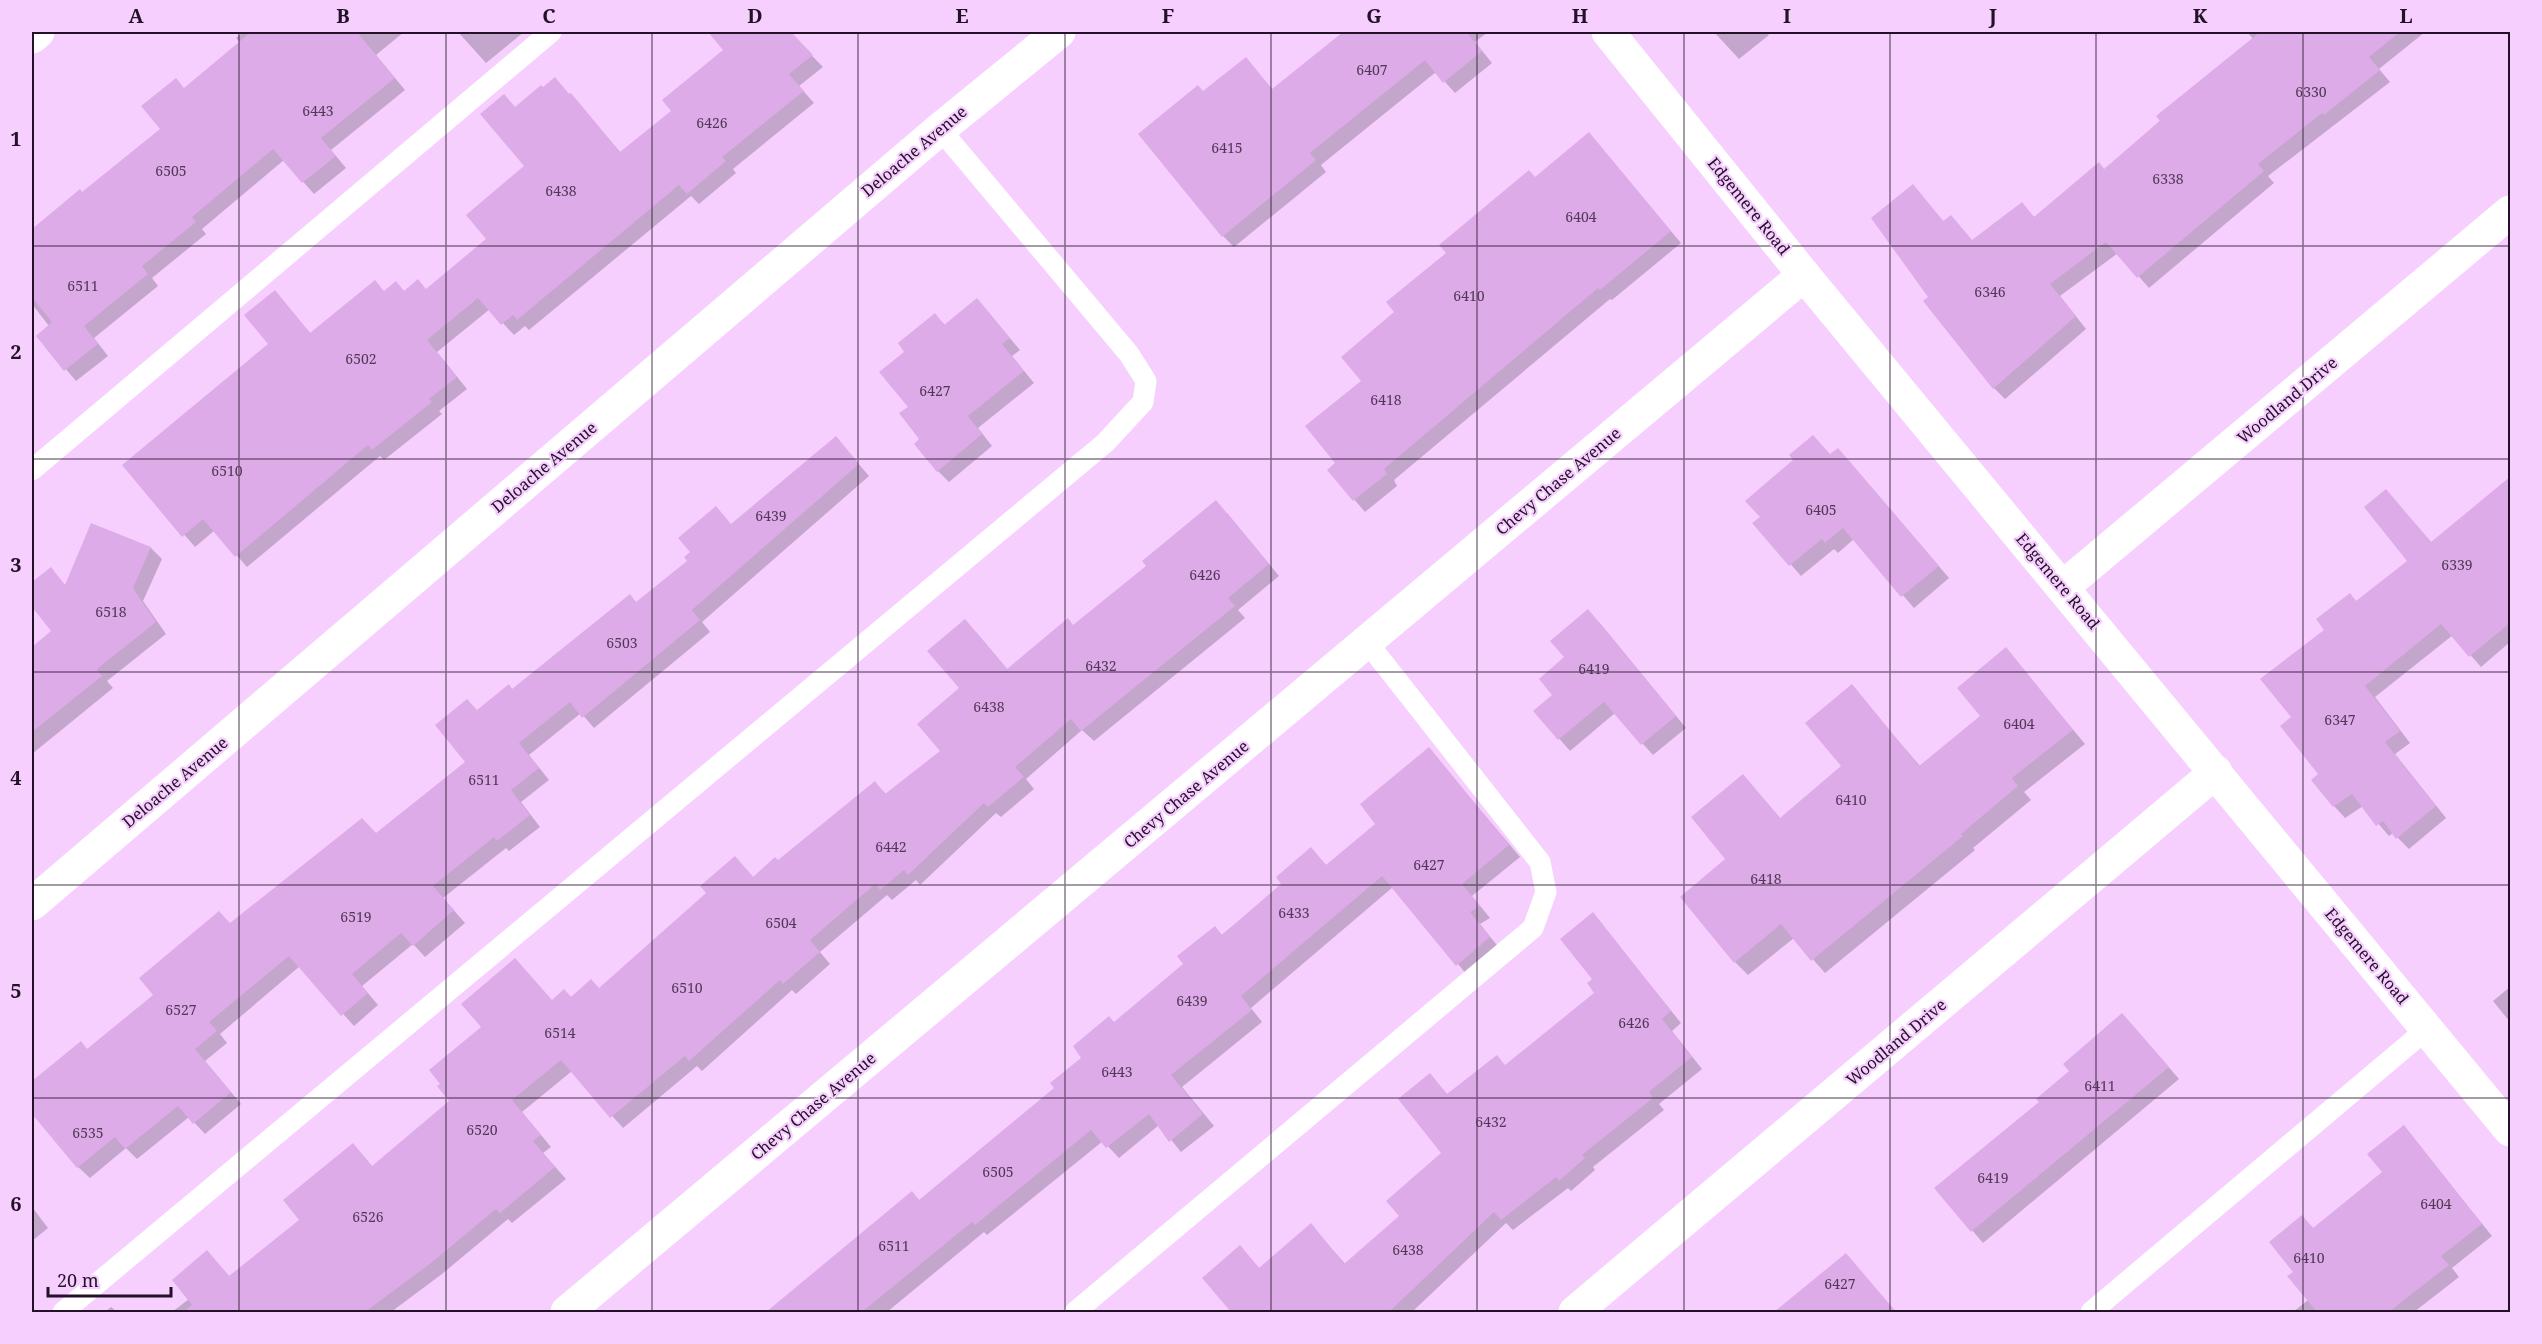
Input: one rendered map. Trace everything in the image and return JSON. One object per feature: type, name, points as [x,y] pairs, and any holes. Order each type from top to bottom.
[{"type":"street","points":[[32,37],[38,32]]},
{"type":"street","name":"Deloache Avenue","points":[[32,904],[940,129],[1059,32]]},
{"type":"street","name":"Edgemere Road","points":[[1608,32],[1804,275],[2511,1130]]},
{"type":"street","name":"Woodland Drive","points":[[2063,587],[2511,212]]},
{"type":"street","name":"Chevy Chase Avenue","points":[[567,1312],[1804,275]]},
{"type":"street","name":"Woodland Drive","points":[[1575,1312],[2216,772]]},
{"type":"lane","points":[[32,470],[551,32]]},
{"type":"lane","points":[[63,1312],[1105,443],[1143,402],[1146,381],[1130,354],[940,129]]},
{"type":"lane","points":[[1075,1312],[1533,928],[1546,892],[1540,862],[1367,642]]},
{"type":"lane","points":[[2091,1312],[2427,1029]]},
{"type":"building","points":[[251,32],[357,32],[395,78],[321,138],[336,156],[302,183],[273,149],[192,217],[196,222],[142,266],[148,274],[84,326],[98,344],[64,371],[36,336],[52,322],[32,297],[32,229],[80,189],[82,192],[160,129],[141,106],[176,78],[184,88]]},
{"type":"building","points":[[708,32],[791,32],[813,55],[789,74],[804,91],[722,157],[726,161],[687,194],[679,185],[517,320],[513,315],[501,325],[478,298],[427,340],[457,377],[429,399],[432,402],[372,450],[368,445],[235,557],[203,519],[182,537],[122,465],[268,344],[244,315],[275,290],[310,333],[375,280],[384,291],[396,281],[404,291],[418,279],[426,289],[486,239],[466,215],[524,166],[480,114],[504,94],[515,107],[541,85],[543,87],[555,77],[620,152],[671,111],[662,100],[723,50]]},
{"type":"building","points":[[1343,32],[1466,32],[1482,51],[1443,83],[1425,60],[1310,153],[1316,160],[1222,237],[1138,134],[1198,85],[1203,91],[1246,57],[1272,89]]},
{"type":"building","points":[[2260,32],[2400,32],[2369,57],[2380,70],[2258,164],[2264,171],[2137,278],[2106,242],[2050,284],[2076,316],[1993,389],[1923,301],[1928,297],[1871,218],[1913,184],[1943,221],[1951,215],[1972,240],[2022,202],[2034,217],[2099,162],[2104,169],[2160,121],[2156,116]]},
{"type":"building","points":[[1589,132],[1671,231],[1600,290],[1598,288],[1384,469],[1387,474],[1353,501],[1327,470],[1335,463],[1305,426],[1361,381],[1341,357],[1394,312],[1386,302],[1446,253],[1439,245],[1529,170],[1535,177]]},
{"type":"building","points":[[977,298],[1010,338],[1002,344],[1024,371],[968,416],[982,434],[937,472],[914,444],[919,439],[899,413],[908,407],[879,372],[904,352],[898,343],[935,313],[944,325]]},
{"type":"building","points":[[1813,435],[1830,454],[1838,448],[1939,566],[1901,597],[1843,528],[1825,543],[1822,539],[1789,566],[1752,523],[1760,517],[1745,501],[1793,460],[1789,455]]},
{"type":"building","points":[[836,436],[859,464],[692,610],[700,620],[582,718],[570,702],[519,743],[539,768],[511,790],[530,815],[497,841],[494,837],[433,886],[454,910],[413,946],[401,933],[352,974],[368,993],[341,1016],[289,956],[209,1022],[217,1031],[195,1049],[231,1092],[193,1124],[178,1106],[125,1149],[115,1137],[77,1168],[32,1114],[32,1081],[81,1041],[87,1049],[153,995],[139,978],[219,911],[230,923],[362,818],[376,833],[465,762],[435,725],[467,699],[477,710],[509,684],[512,689],[630,594],[636,602],[687,561],[684,557],[690,552],[678,538],[716,506],[731,524]]},
{"type":"building","points":[[2511,476],[2511,622],[2469,657],[2441,624],[2365,686],[2400,731],[2385,742],[2436,806],[2396,839],[2383,821],[2376,826],[2352,794],[2333,807],[2311,780],[2318,774],[2280,726],[2291,717],[2260,679],[2324,630],[2316,619],[2350,593],[2356,601],[2407,561],[2364,507],[2386,489],[2431,542]]},
{"type":"building","points":[[1216,500],[1269,564],[1228,598],[1235,606],[1081,731],[1071,719],[1015,767],[1024,777],[988,807],[984,803],[908,875],[904,870],[880,890],[875,884],[810,940],[820,952],[783,984],[780,980],[689,1061],[685,1056],[610,1118],[561,1060],[512,1100],[541,1135],[533,1141],[555,1167],[500,1213],[496,1209],[431,1263],[365,1312],[184,1312],[192,1305],[172,1280],[207,1250],[229,1276],[299,1220],[283,1200],[353,1143],[372,1166],[449,1101],[437,1086],[440,1084],[429,1070],[481,1027],[461,1004],[515,958],[552,1000],[564,989],[571,997],[591,979],[599,988],[706,893],[700,886],[735,856],[753,877],[775,857],[778,860],[875,781],[885,794],[940,751],[917,724],[959,688],[927,651],[965,619],[1007,669],[1068,618],[1073,625],[1146,566],[1142,561]]},
{"type":"building","points":[[91,523],[151,547],[133,588],[156,622],[97,669],[102,676],[32,732],[32,647],[51,631],[32,607],[32,582],[51,567],[65,585]]},
{"type":"building","points":[[1588,609],[1676,716],[1641,745],[1604,702],[1558,740],[1533,711],[1552,695],[1539,679],[1564,657],[1550,641]]},
{"type":"building","points":[[2006,647],[2073,730],[2012,778],[2018,786],[1961,834],[1963,836],[1811,961],[1781,924],[1734,963],[1680,897],[1725,859],[1691,817],[1743,774],[1780,818],[1841,766],[1805,723],[1852,684],[1919,766],[1980,716],[1957,688]]},
{"type":"building","points":[[1429,747],[1509,845],[1462,884],[1480,906],[1470,912],[1490,937],[1456,966],[1382,876],[1241,996],[1252,1010],[1171,1075],[1203,1114],[1169,1142],[1149,1114],[1106,1148],[1091,1130],[975,1225],[972,1222],[862,1312],[766,1312],[912,1191],[919,1200],[1054,1088],[1050,1083],[1081,1058],[1073,1046],[1109,1016],[1114,1022],[1183,964],[1177,956],[1215,926],[1222,935],[1281,884],[1276,877],[1311,847],[1326,865],[1375,824],[1360,804]]},
{"type":"building","points":[[1593,912],[1671,1011],[1662,1019],[1692,1057],[1649,1092],[1653,1098],[1582,1155],[1585,1158],[1559,1181],[1556,1177],[1501,1220],[1494,1212],[1389,1312],[1231,1312],[1202,1278],[1240,1245],[1259,1268],[1311,1223],[1344,1264],[1399,1216],[1386,1201],[1441,1153],[1398,1099],[1430,1073],[1447,1094],[1497,1055],[1505,1065],[1594,993],[1587,983],[1592,979],[1560,939]]},
{"type":"building","points":[[2122,1013],[2169,1067],[1971,1232],[1934,1188],[2039,1102],[2036,1099],[2069,1071],[2063,1064]]},
{"type":"building","points":[[2404,1125],[2482,1224],[2441,1256],[2449,1265],[2389,1312],[2317,1312],[2287,1276],[2293,1272],[2269,1242],[2302,1215],[2313,1228],[2382,1172],[2367,1154]]},
{"type":"building","points":[[1846,1253],[1896,1312],[1774,1312]]}]
